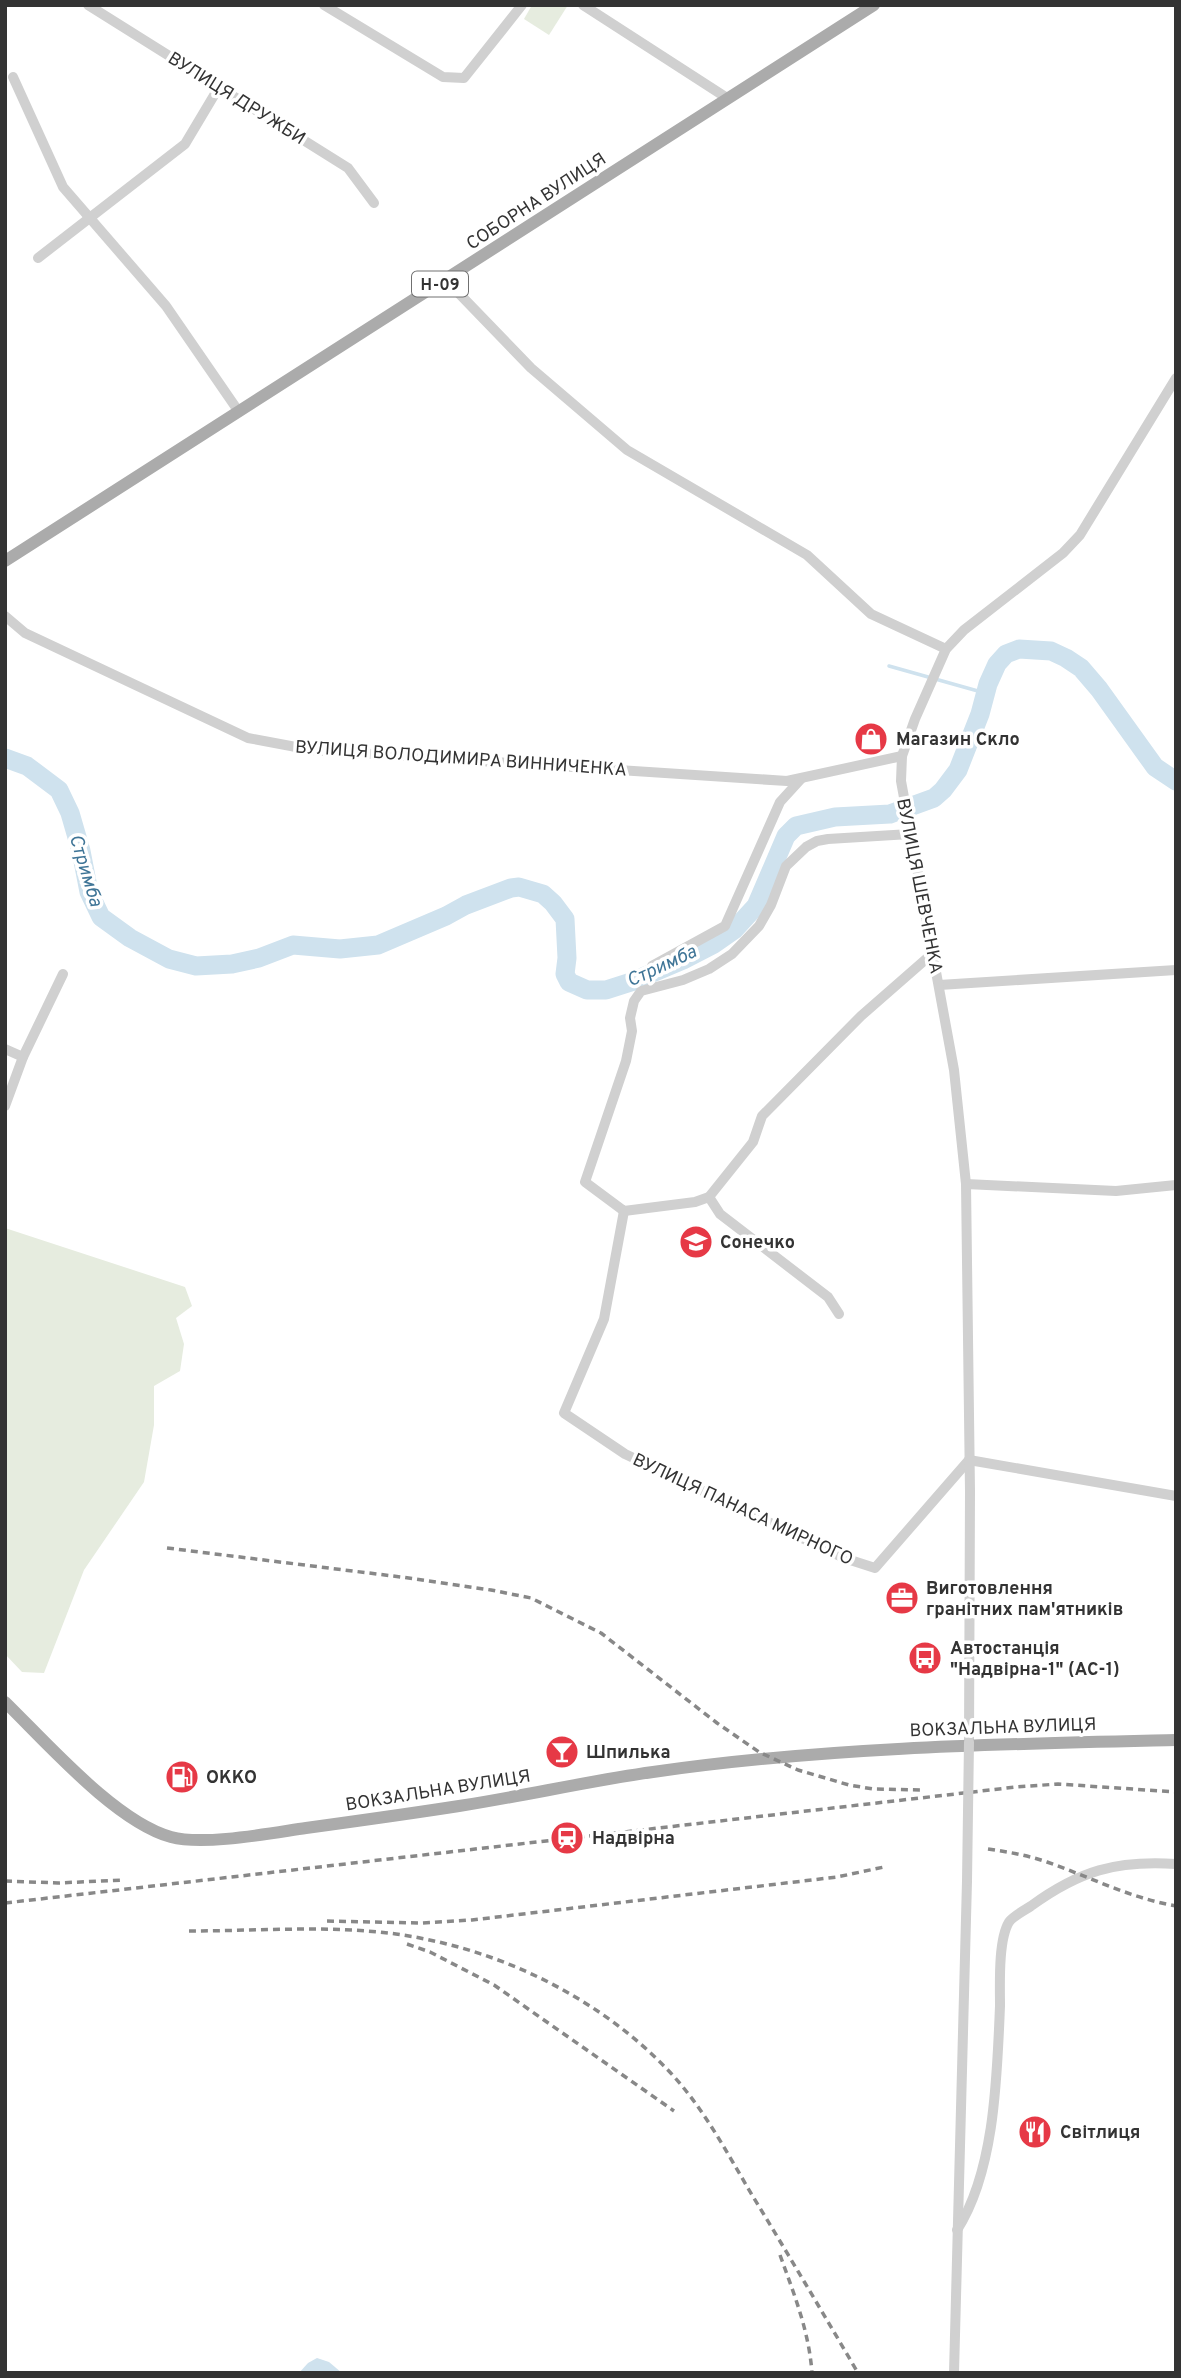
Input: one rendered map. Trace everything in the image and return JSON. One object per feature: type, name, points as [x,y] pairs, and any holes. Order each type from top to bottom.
[{"type":"main road","name":"СОБОРНА ВУЛИЦЯ","points":[[5,561],[874,5]]},
{"type":"main road","name":"ВОКЗАЛЬНА ВУЛИЦЯ","points":[[5,1703],[126,1815],[151,1830],[175,1838],[202,1839],[238,1837],[458,1806],[652,1772],[807,1754],[956,1745],[1176,1740]]},
{"type":"street","name":"ВУЛИЦЯ ДРУЖБИ","points":[[88,5],[348,168],[374,203]]},
{"type":"street","points":[[324,5],[443,77],[464,78],[522,5]]},
{"type":"street","points":[[583,5],[727,98]]},
{"type":"street","points":[[13,77],[63,187],[166,306],[239,412]]},
{"type":"street","points":[[38,258],[185,144],[219,87]]},
{"type":"street","points":[[446,280],[531,368],[627,450],[807,555],[871,614],[946,649]]},
{"type":"street","name":"ВУЛИЦЯ ШЕВЧЕНКА","points":[[954,2373],[967,1839],[970,1491],[966,1184],[954,1070],[909,830],[901,781],[902,755],[946,649],[964,630],[1063,553],[1080,535],[1176,378]]},
{"type":"street","name":"ВУЛИЦЯ ВОЛОДИМИРА ВИННИЧЕНКА","points":[[5,616],[25,633],[248,738],[312,750],[787,781],[902,755]]},
{"type":"street","points":[[652,966],[725,926],[780,802],[801,779]]},
{"type":"street","points":[[909,830],[828,839],[806,847],[786,866],[771,905],[759,926],[732,954],[709,969],[683,980],[641,991],[634,1001],[630,1018],[632,1031],[626,1061],[585,1182],[624,1211],[695,1202],[709,1197],[753,1142],[762,1116],[861,1016],[933,953]]},
{"type":"street","points":[[939,985],[1176,970]]},
{"type":"street","points":[[5,1106],[23,1057],[63,974]]},
{"type":"street","points":[[5,1049],[23,1057]]},
{"type":"street","points":[[966,1184],[1116,1191],[1176,1185]]},
{"type":"street","points":[[709,1197],[720,1214],[828,1297],[839,1314]]},
{"type":"street","name":"ВУЛИЦЯ ПАНАСА МИРНОГО","points":[[624,1211],[604,1319],[564,1413],[625,1454],[844,1558],[875,1568],[969,1460]]},
{"type":"street","points":[[969,1460],[1176,1496]]},
{"type":"street","points":[[957,2230],[967,2214],[977,2186],[997,2086],[1002,1948],[1010,1921],[1073,1878],[1111,1866],[1176,1864]]},
{"type":"shaded area","points":[[532,5],[568,5],[549,35],[524,19]]},
{"type":"shaded area","points":[[5,1228],[185,1287],[192,1306],[176,1318],[184,1344],[180,1371],[154,1386],[154,1425],[144,1482],[84,1570],[44,1673],[22,1672],[5,1654]]},
{"type":"water","points":[[317,2358],[329,2362],[342,2373],[299,2373]]},
{"type":"waterway","name":"Стримба","points":[[5,758],[27,766],[59,790],[70,813],[89,892],[101,917],[130,938],[169,959],[196,966],[232,964],[259,958],[293,945],[340,949],[378,945],[466,905],[519,887],[543,894],[565,919],[565,974],[569,982],[587,990],[606,990],[631,982],[683,960],[734,930],[756,906],[786,836],[796,826],[835,817],[890,814],[934,798],[958,770],[997,664],[1006,654],[1019,649],[1051,651],[1081,668],[1155,767],[1176,781]]},
{"type":"waterway","points":[[889,666],[985,693]]},
{"type":"railway","points":[[167,1548],[401,1577],[531,1598],[601,1633],[717,1723],[759,1752],[798,1770],[849,1785],[873,1789],[921,1790]]},
{"type":"railway","points":[[5,1903],[1016,1787],[1058,1784],[1176,1792]]},
{"type":"railway","points":[[988,1849],[1040,1860],[1126,1893],[1176,1906]]},
{"type":"railway","points":[[327,1921],[422,1923],[472,1920],[837,1877],[884,1867]]},
{"type":"railway","points":[[5,1881],[58,1883],[124,1880]]},
{"type":"railway","points":[[189,1931],[370,1931],[433,1941],[507,1963],[576,1997],[608,2018],[666,2068],[702,2113],[858,2373]]},
{"type":"railway","points":[[407,1944],[430,1952],[494,1985],[674,2111]]},
{"type":"railway","points":[[780,2255],[804,2327],[812,2373]]},
{"type":"place","name":"Магазин Скло","points":[[871,739]]},
{"type":"place","name":"Сонечко","points":[[696,1242]]},
{"type":"place","name":"Виготовлення гранітних пам'ятників","points":[[902,1598]]},
{"type":"place","name":"Автостанція \"Надвірна-1\" (АС-1)","points":[[925,1658]]},
{"type":"place","name":"Шпилька","points":[[562,1752]]},
{"type":"place","name":"ОККО","points":[[182,1777]]},
{"type":"place","name":"Надвірна","points":[[567,1838]]},
{"type":"place","name":"Світлиця","points":[[1035,2132]]}]
